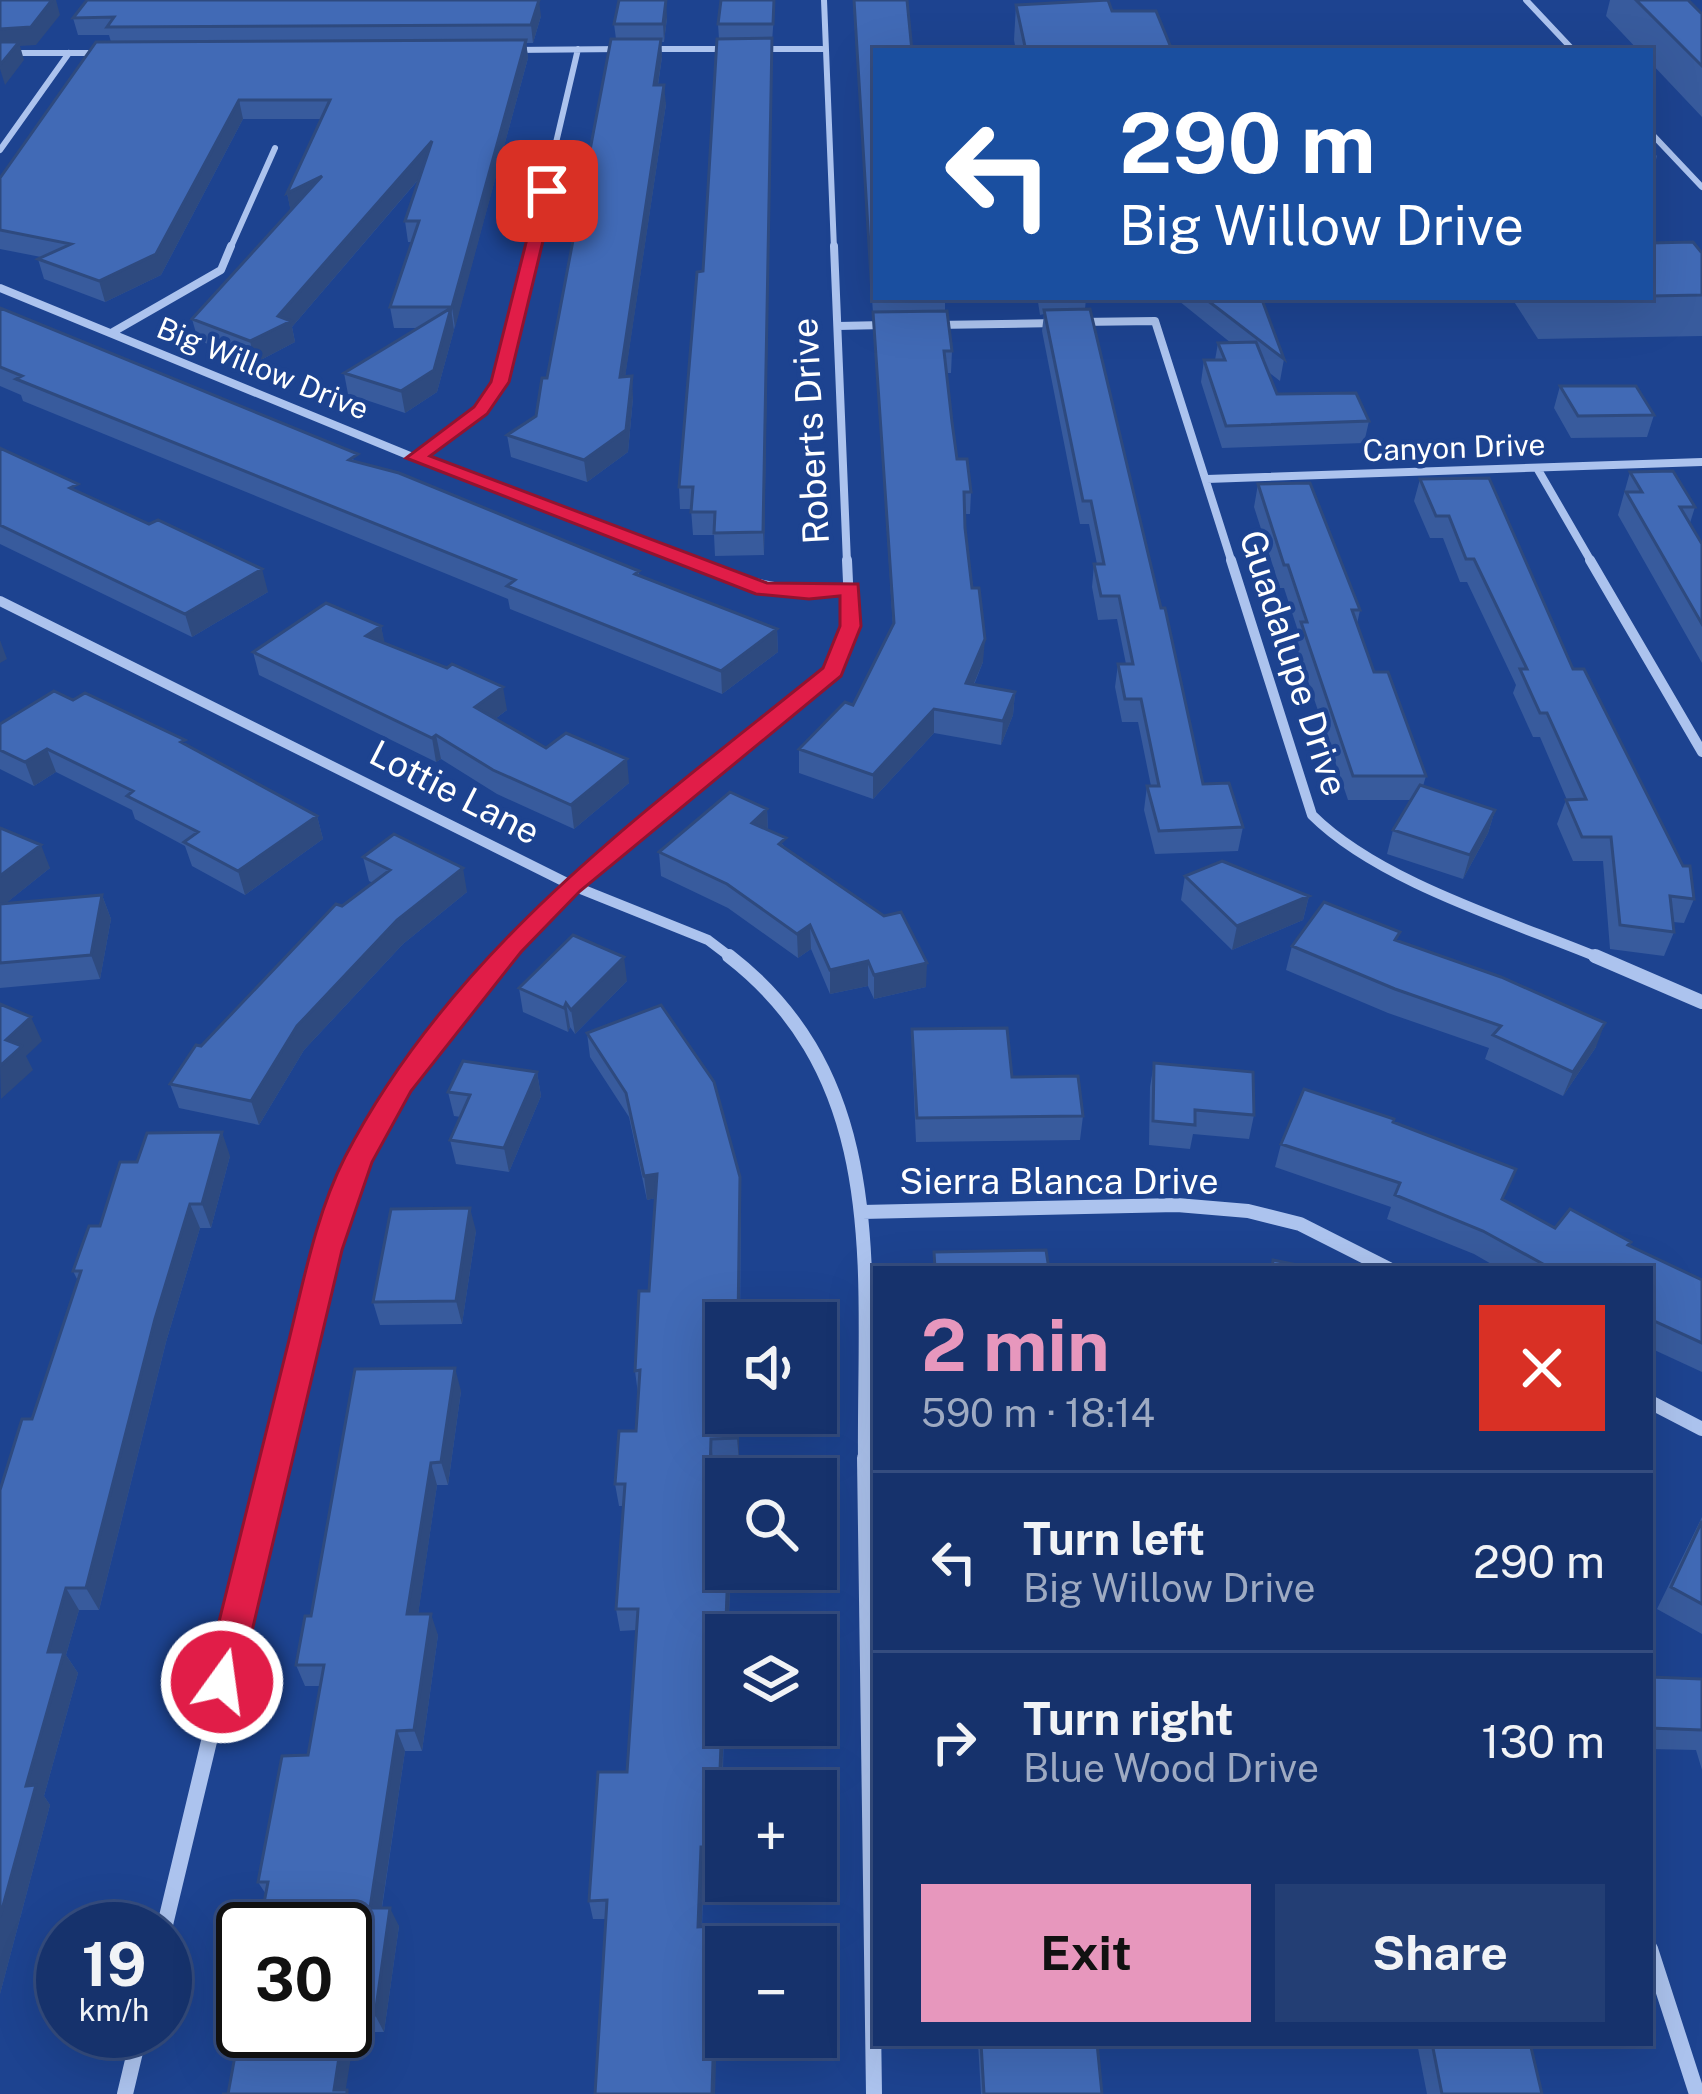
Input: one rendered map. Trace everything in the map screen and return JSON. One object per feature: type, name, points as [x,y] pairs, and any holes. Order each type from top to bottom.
[{"type":"street","name":"Roberts Drive","points":[[170,1902],[327,1250],[357,1162],[401,1084],[512,946],[571,885],[833,671],[850,626],[822,49],[824,0]]},
{"type":"street","points":[[1526,0],[1571,48]]},
{"type":"street","points":[[508,50],[734,49]]},
{"type":"street","points":[[755,49],[822,49]]},
{"type":"street","points":[[416,458],[481,410],[500,382],[578,50]]},
{"type":"street","points":[[0,53],[110,53]]},
{"type":"street","points":[[0,150],[69,53]]},
{"type":"street","points":[[1653,135],[1702,188]]},
{"type":"street","points":[[113,332],[221,270],[274,148]]},
{"type":"street","name":"Big Willow Drive","points":[[0,288],[416,458],[764,589],[850,588]]},
{"type":"street","name":"Guadalupe Drive","points":[[928,325],[1155,321],[1312,815],[1334,837],[1379,866],[1702,1002]]},
{"type":"street","points":[[838,326],[906,325]]},
{"type":"street","name":"Canyon Drive","points":[[1208,479],[1702,462]]},
{"type":"street","points":[[1538,468],[1702,752]]},
{"type":"street","name":"Lottie Lane","points":[[0,601],[571,885],[708,940],[770,988],[811,1041],[842,1108],[862,1212],[873,2020]]},
{"type":"street","name":"Sierra Blanca Drive","points":[[862,1212],[1177,1205],[1248,1211],[1300,1224],[1383,1266]]},
{"type":"street","points":[[1653,1404],[1702,1429]]},
{"type":"street","points":[[1653,1958],[1697,2094]]},
{"type":"street","name":"Lottie Lane","points":[[873,2046],[874,2094]]},
{"type":"street","points":[[125,2094],[134,2058]]},
{"type":"building","points":[[0,0],[52,0],[31,27],[0,29]]},
{"type":"building","points":[[87,0],[539,0],[531,25],[107,27],[114,17],[73,18]]},
{"type":"building","points":[[619,0],[666,0],[663,24],[614,24]]},
{"type":"building","points":[[721,0],[774,0],[773,24],[718,24]]},
{"type":"building","points":[[854,0],[907,0],[912,48],[873,48],[872,294]]},
{"type":"building","points":[[1108,0],[1112,11],[1156,11],[1171,48],[1025,48],[1016,5]]},
{"type":"building","points":[[1636,0],[1688,0],[1702,14],[1702,66]]},
{"type":"building","points":[[772,38],[763,532],[714,533],[715,512],[691,512],[693,487],[679,487],[697,272],[703,271],[717,39]]},
{"type":"building","points":[[611,39],[661,39],[654,85],[664,85],[620,377],[632,376],[626,430],[584,460],[507,435],[536,416],[542,378],[547,378]]},
{"type":"building","points":[[526,40],[452,307],[390,307],[419,221],[405,221],[432,141],[278,316],[291,321],[250,341],[192,319],[322,176],[287,193],[330,100],[239,100],[156,254],[99,281],[38,259],[71,244],[0,230],[0,178],[96,42]]},
{"type":"building","points":[[0,42],[19,42],[0,65]]},
{"type":"building","points":[[1693,242],[1702,253],[1702,295],[1653,296],[1653,243]]},
{"type":"building","points":[[1207,300],[1262,300],[1284,359]]},
{"type":"building","points":[[0,308],[358,454],[349,460],[399,473],[777,629],[721,671],[507,586],[515,580],[16,379],[22,376],[0,367]]},
{"type":"building","points":[[451,308],[434,370],[401,391],[344,373]]},
{"type":"building","points":[[1090,309],[1161,608],[1165,608],[1203,784],[1229,783],[1243,827],[1159,831],[1147,786],[1159,786],[1141,699],[1125,699],[1118,664],[1133,664],[1119,596],[1101,596],[1094,564],[1104,564],[1091,501],[1083,501],[1044,310]]},
{"type":"building","points":[[947,311],[952,351],[944,351],[952,422],[957,459],[967,459],[971,492],[964,492],[965,528],[972,588],[979,588],[985,639],[966,683],[1015,692],[1003,721],[934,709],[873,775],[799,749],[845,702],[853,705],[894,623],[873,312]]},
{"type":"building","points":[[1256,342],[1277,394],[1356,393],[1369,421],[1226,426],[1204,360],[1225,360],[1218,343]]},
{"type":"building","points":[[1560,386],[1636,386],[1654,415],[1578,416]]},
{"type":"building","points":[[0,448],[78,484],[70,488],[149,524],[158,520],[262,569],[185,614],[0,525]]},
{"type":"building","points":[[1673,471],[1695,507],[1680,507],[1702,544],[1702,624],[1626,492],[1642,492],[1630,472]]},
{"type":"building","points":[[1489,478],[1573,669],[1584,669],[1683,866],[1690,866],[1694,899],[1670,896],[1674,932],[1620,925],[1611,837],[1582,837],[1566,800],[1586,799],[1547,713],[1540,713],[1520,669],[1527,669],[1474,559],[1466,559],[1449,516],[1436,516],[1420,479]]},
{"type":"building","points":[[1310,483],[1360,610],[1352,610],[1374,672],[1388,672],[1426,776],[1353,776],[1301,622],[1307,622],[1258,484]]},
{"type":"building","points":[[326,603],[381,626],[366,636],[447,668],[452,664],[503,687],[475,707],[546,748],[566,733],[627,759],[571,805],[493,770],[436,735],[432,738],[253,652]]},
{"type":"building","points":[[54,691],[73,700],[85,693],[185,740],[181,742],[317,816],[238,871],[184,842],[198,832],[127,796],[133,791],[47,749],[25,762],[0,750],[0,724]]},
{"type":"building","points":[[1420,785],[1495,810],[1470,855],[1393,830]]},
{"type":"building","points":[[730,792],[767,809],[752,823],[786,838],[779,844],[884,916],[901,912],[927,963],[874,975],[868,961],[830,970],[810,925],[797,934],[727,884],[659,852]]},
{"type":"building","points":[[0,828],[41,845],[0,876]]},
{"type":"building","points":[[394,834],[463,868],[397,920],[297,1026],[251,1101],[170,1084],[196,1045],[201,1046],[336,904],[342,906],[390,870],[363,857]]},
{"type":"building","points":[[1222,861],[1309,896],[1237,926],[1185,876]]},
{"type":"building","points":[[102,895],[91,955],[0,963],[0,904]]},
{"type":"building","points":[[1324,902],[1400,932],[1395,940],[1501,977],[1605,1023],[1573,1072],[1493,1035],[1501,1026],[1292,946]]},
{"type":"building","points":[[573,935],[624,957],[571,1010],[566,1003],[564,1008],[519,988]]},
{"type":"building","points":[[0,1004],[31,1017],[6,1040],[22,1046],[0,1066]]},
{"type":"building","points":[[661,1005],[714,1082],[740,1177],[738,1302],[705,1302],[705,1434],[737,1434],[737,1438],[711,1439],[710,1458],[705,1458],[705,1590],[727,1590],[726,1614],[705,1614],[705,1746],[721,1746],[720,1770],[705,1770],[698,1927],[705,1927],[705,2058],[713,2058],[712,2094],[595,2094],[607,1900],[589,1901],[598,1772],[627,1772],[638,1609],[616,1609],[625,1484],[615,1484],[619,1431],[636,1431],[639,1291],[649,1291],[657,1174],[644,1176],[626,1093],[587,1033]]},
{"type":"building","points":[[1007,1028],[1012,1077],[1078,1076],[1083,1116],[917,1118],[912,1029]]},
{"type":"building","points":[[463,1061],[537,1072],[504,1148],[450,1140],[470,1095],[448,1092]]},
{"type":"building","points":[[1154,1063],[1253,1072],[1254,1115],[1195,1110],[1195,1125],[1153,1121]]},
{"type":"building","points":[[1304,1089],[1394,1119],[1516,1169],[1502,1199],[1555,1228],[1570,1209],[1631,1242],[1628,1245],[1702,1280],[1702,1343],[1653,1320],[1653,1266],[1547,1266],[1483,1231],[1395,1195],[1400,1183],[1281,1144]]},
{"type":"building","points":[[222,1132],[202,1204],[190,1204],[155,1319],[86,1588],[66,1588],[48,1652],[64,1652],[26,1786],[36,1785],[0,1917],[0,1490],[22,1419],[32,1419],[81,1271],[73,1271],[89,1226],[100,1226],[120,1162],[137,1162],[147,1133]]},
{"type":"building","points":[[470,1208],[456,1301],[373,1302],[391,1209]]},
{"type":"building","points":[[1046,1250],[1049,1266],[935,1266],[934,1252]]},
{"type":"building","points":[[455,1368],[441,1462],[431,1463],[407,1614],[431,1614],[414,1730],[397,1731],[371,1902],[264,1902],[268,1882],[258,1882],[282,1756],[308,1755],[324,1665],[296,1665],[305,1616],[311,1616],[355,1369]]},
{"type":"building","points":[[1702,1521],[1702,1604],[1671,1587]]},
{"type":"building","points":[[1653,1677],[1702,1679],[1702,1730],[1653,1728]]},
{"type":"building","points":[[372,1908],[390,1908],[375,2015]]},
{"type":"building","points":[[981,2046],[1097,2046],[1102,2094],[984,2094]]},
{"type":"building","points":[[1433,2046],[1531,2046],[1542,2094],[1442,2094]]},
{"type":"building","points":[[235,2058],[339,2058],[334,2090],[347,2090],[347,2094],[228,2094]]},
{"type":"route","points":[[222,1682],[327,1250],[357,1162],[401,1084],[512,946],[571,885],[833,671],[850,626],[850,588],[764,589],[416,458],[481,410],[500,382],[547,191]]}]
